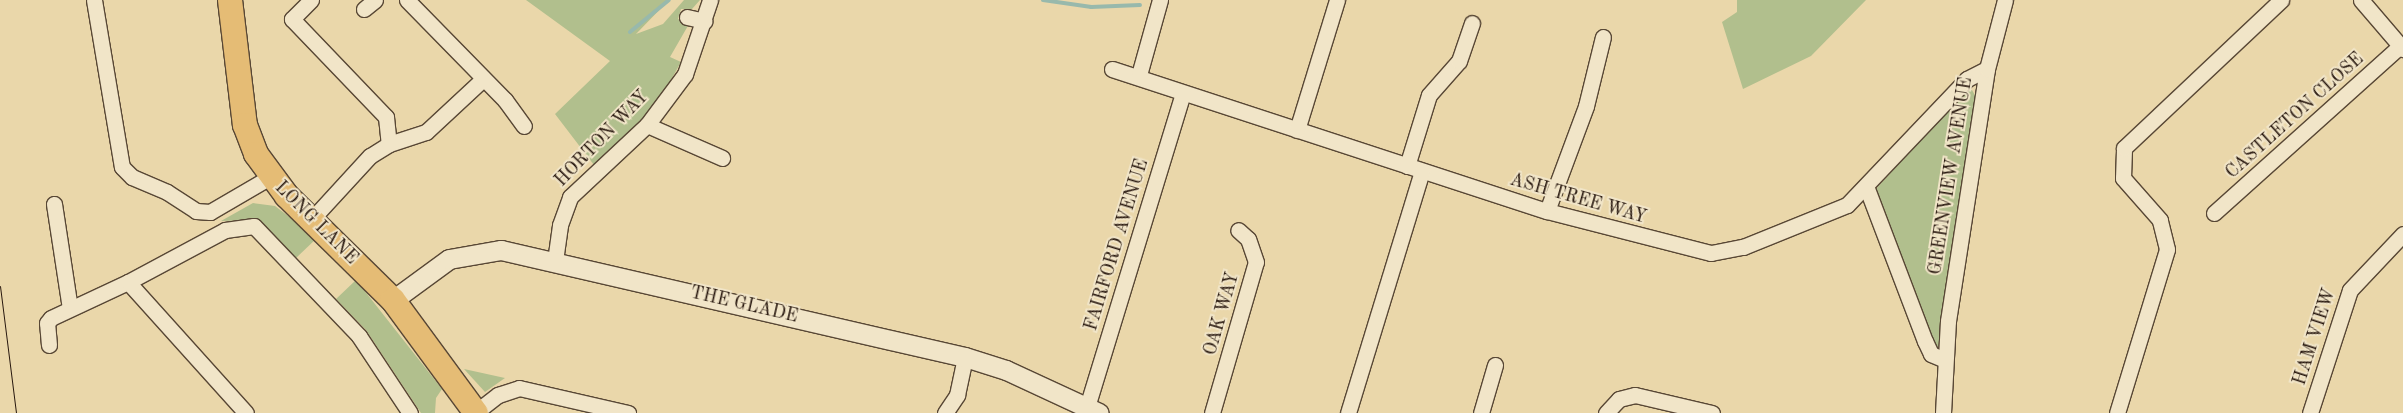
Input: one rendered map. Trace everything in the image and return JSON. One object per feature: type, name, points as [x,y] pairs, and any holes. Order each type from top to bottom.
[{"type":"main road","name":"LONG LANE","points":[[230,0],[245,125],[270,176],[393,300],[476,413]]},
{"type":"street","points":[[94,0],[122,167],[132,178],[167,192],[196,211],[210,212],[270,176]]},
{"type":"street","points":[[311,0],[292,19],[386,117],[389,144]]},
{"type":"street","points":[[407,0],[482,80],[505,100],[524,126]]},
{"type":"street","name":"HORTON WAY","points":[[555,261],[560,225],[570,197],[647,125],[685,74],[705,21],[710,0]]},
{"type":"street","points":[[1139,75],[1160,0]]},
{"type":"street","points":[[1297,130],[1337,0]]},
{"type":"street","name":"GREENVIEW AVENUE","points":[[1943,413],[1943,360],[1987,69],[2005,0]]},
{"type":"street","points":[[2117,413],[2167,249],[2160,220],[2124,178],[2124,148],[2281,0]]},
{"type":"street","points":[[2361,0],[2402,48]]},
{"type":"street","points":[[687,16],[705,21]]},
{"type":"street","points":[[1407,166],[1430,96],[1459,61],[1472,23]]},
{"type":"street","points":[[1547,211],[1586,106],[1603,37]]},
{"type":"street","name":"CASTLETON CLOSE","points":[[2214,213],[2402,48]]},
{"type":"street","name":"ASH TREE WAY","points":[[1112,69],[1139,75],[1183,93],[1547,211],[1686,249],[1718,252],[1743,247],[1841,208],[1866,186],[1967,79],[1987,69]]},
{"type":"street","points":[[312,219],[370,156],[389,144],[426,132],[482,80]]},
{"type":"street","name":"FAIRFORD AVENUE","points":[[1093,410],[1183,93]]},
{"type":"street","points":[[647,125],[722,158]]},
{"type":"street","points":[[1348,413],[1422,171]]},
{"type":"street","name":"GREENVIEW AVENUE","points":[[1866,186],[1925,341],[1931,354],[1943,360]]},
{"type":"street","points":[[54,204],[70,308]]},
{"type":"street","points":[[49,345],[47,323],[70,308],[128,282],[225,230],[254,226],[359,336],[410,413]]},
{"type":"street","name":"OAK WAY","points":[[1212,413],[1256,262],[1248,239],[1238,230]]},
{"type":"street","name":"HAM VIEW","points":[[2310,413],[2350,290],[2403,234]]},
{"type":"street","name":"THE GLADE","points":[[393,300],[449,259],[474,251],[501,250],[965,357],[1006,370],[1093,410]]},
{"type":"street","points":[[128,282],[245,413]]},
{"type":"street","points":[[945,413],[960,386],[965,357]]},
{"type":"street","points":[[1481,413],[1495,365]]},
{"type":"street","points":[[476,413],[498,395],[519,388],[628,413]]},
{"type":"street","points":[[1606,413],[1619,399],[1635,395],[1712,413]]},
{"type":"green space","points":[[526,0],[669,0],[636,34],[663,24],[684,0],[700,0],[692,9],[681,9],[678,19],[689,24],[670,57],[681,62],[667,87],[643,118],[594,165],[555,114],[610,61]]},
{"type":"green space","points":[[1737,0],[1866,0],[1811,56],[1743,89],[1722,22],[1737,12]]},
{"type":"green space","points":[[1965,90],[1972,90],[1976,97],[1939,346],[1935,348],[1875,190]]},
{"type":"green space","points":[[253,203],[275,206],[317,238],[296,258],[256,220],[221,221]]},
{"type":"green space","points":[[356,280],[442,389],[436,398],[435,413],[421,413],[366,330],[336,299]]},
{"type":"green space","points":[[464,369],[505,378],[485,392]]},
{"type":"waterway","points":[[630,32],[669,0]]},
{"type":"waterway","points":[[1043,0],[1091,7],[1140,5]]},
{"type":"tram line","points":[[0,286],[16,413]]}]
